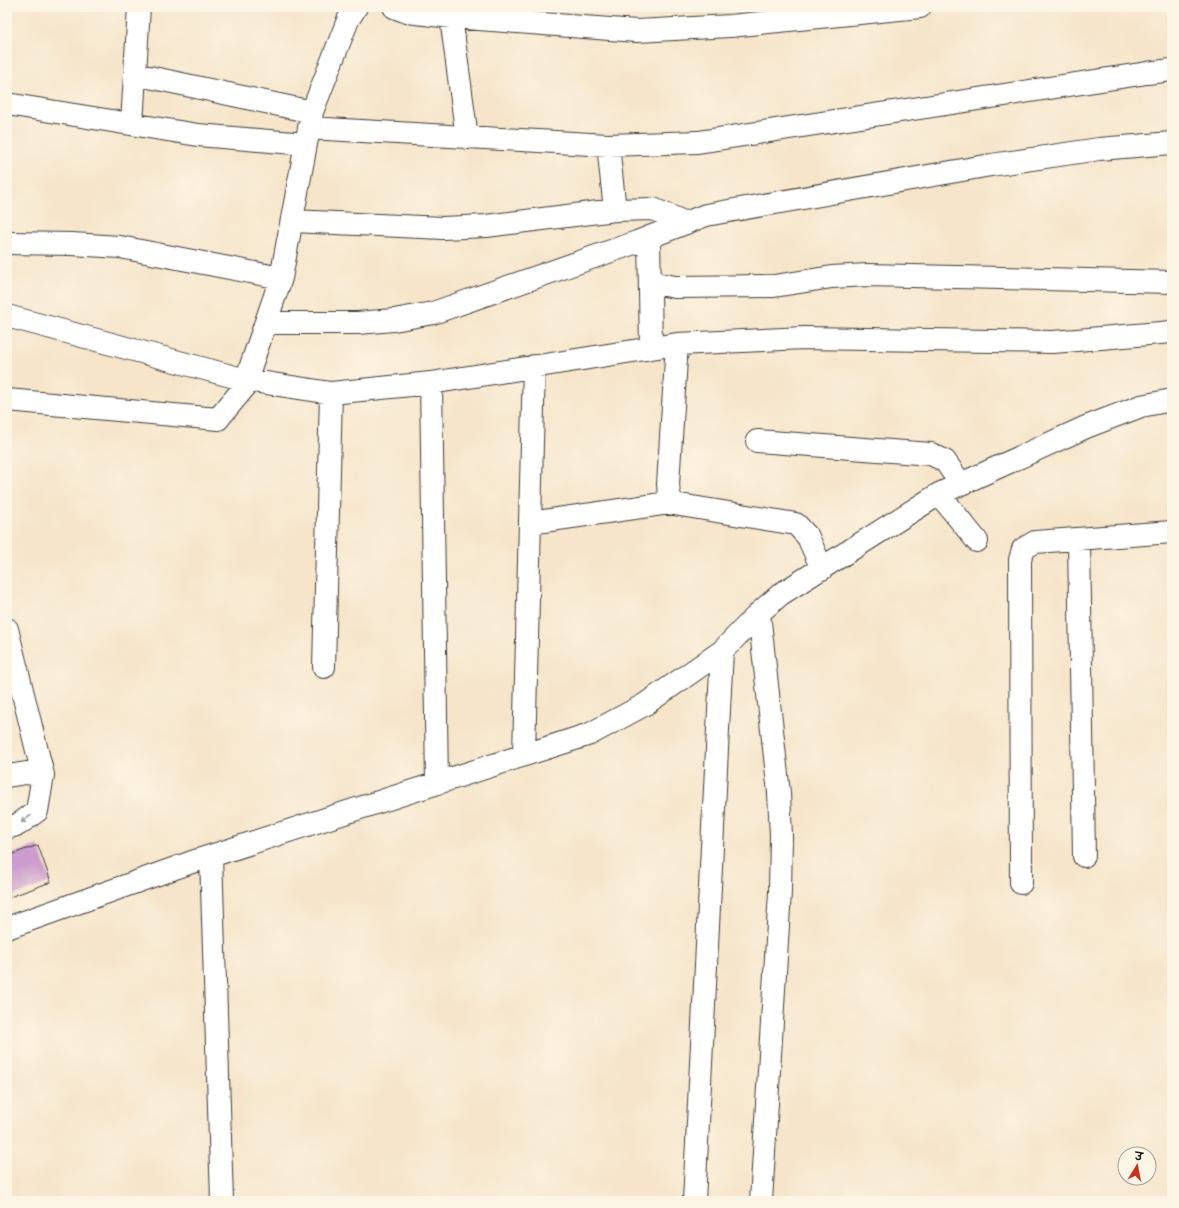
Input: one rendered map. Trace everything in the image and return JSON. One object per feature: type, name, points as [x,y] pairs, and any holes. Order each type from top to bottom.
[{"type":"street","points":[[132,124],[139,7]]},
{"type":"street","points":[[7,400],[218,419],[248,383],[246,380],[281,278],[309,128],[348,20],[356,7]]},
{"type":"street","points":[[394,7],[407,12],[451,17],[637,31],[730,26],[920,7]]},
{"type":"street","points":[[451,17],[467,138]]},
{"type":"street","points":[[7,104],[198,135],[309,128],[608,145],[698,142],[1172,70]]},
{"type":"street","points":[[135,74],[309,128]]},
{"type":"street","points":[[266,323],[357,323],[394,320],[433,313],[649,237],[706,215],[991,165],[1099,149],[1172,143]]},
{"type":"street","points":[[608,145],[615,210]]},
{"type":"street","points":[[292,221],[443,228],[486,226],[615,210],[653,209],[686,223]]},
{"type":"street","points":[[649,237],[651,348]]},
{"type":"street","points":[[7,243],[72,244],[120,247],[281,278]]},
{"type":"street","points":[[650,282],[675,287],[774,286],[832,277],[868,275],[1172,282]]},
{"type":"street","points":[[7,316],[246,380],[331,393],[431,383],[677,344],[804,338],[1053,342],[1172,332]]},
{"type":"street","points":[[674,504],[669,495],[668,484],[677,344]]},
{"type":"street","points":[[524,755],[534,366]]},
{"type":"street","points":[[431,383],[436,783]]},
{"type":"street","points":[[324,667],[331,393]]},
{"type":"street","points":[[7,928],[211,856],[590,734],[644,706],[722,651],[758,613],[781,594],[939,494],[1086,427],[1141,406],[1172,400]]},
{"type":"street","points":[[757,441],[930,454],[945,461],[961,484]]},
{"type":"street","points":[[939,494],[977,541]]},
{"type":"street","points":[[530,523],[662,504],[674,504],[796,524],[808,537],[822,569]]},
{"type":"street","points":[[1021,883],[1020,560],[1023,549],[1035,542],[1172,532]]},
{"type":"street","points":[[1079,539],[1084,856]]},
{"type":"street","points":[[758,613],[779,793],[781,836],[780,900],[761,1201]]},
{"type":"street","points":[[7,629],[43,775],[37,811],[19,824],[7,828]]},
{"type":"street","points":[[694,1201],[722,651]]},
{"type":"street","points":[[7,776],[26,773],[43,775]]},
{"type":"street","points":[[211,856],[222,1201]]},
{"type":"building","points":[[38,845],[51,882],[7,898],[7,856]]}]
